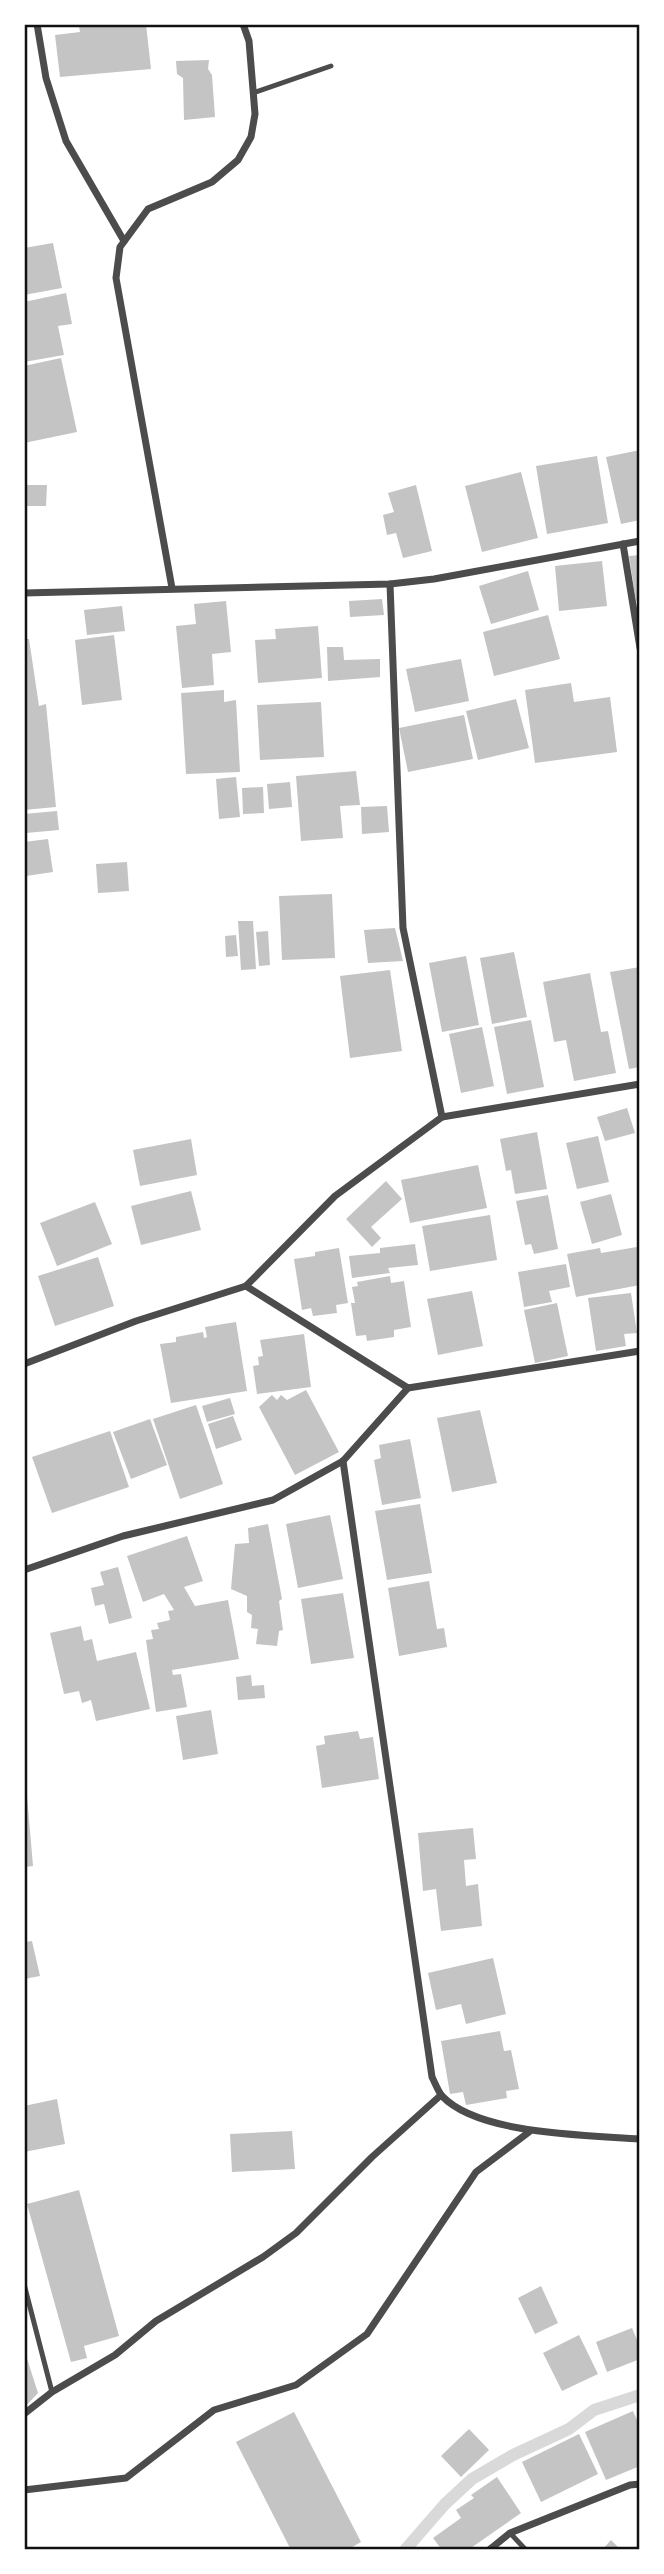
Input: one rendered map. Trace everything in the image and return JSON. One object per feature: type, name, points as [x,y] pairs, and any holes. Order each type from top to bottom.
[{"type":"street","points":[[37,24],[46,78],[66,141],[124,241]]},
{"type":"street","points":[[172,588],[116,278],[120,247],[148,209],[212,182],[238,160],[251,137],[255,114],[249,41],[243,24]]},
{"type":"street","points":[[24,593],[390,584],[434,579],[639,541]]},
{"type":"street","points":[[623,544],[639,648]]},
{"type":"street","points":[[390,584],[403,928],[442,1116]]},
{"type":"street","points":[[24,1364],[136,1321],[246,1286],[335,1196],[442,1116],[639,1084]]},
{"type":"street","points":[[246,1286],[408,1388]]},
{"type":"street","points":[[24,1570],[123,1536],[273,1500],[343,1461],[408,1388],[639,1351]]},
{"type":"street","points":[[343,1461],[432,2077],[441,2095],[458,2109],[529,2132],[639,2139]]},
{"type":"street","points":[[24,2414],[52,2392],[115,2355],[156,2321],[263,2257],[296,2233],[372,2157],[441,2095]]},
{"type":"street","points":[[24,2490],[126,2478],[214,2410],[296,2385],[306,2378],[367,2334],[476,2172],[529,2132]]},
{"type":"street","points":[[489,2550],[510,2533],[630,2485],[639,2484]]},
{"type":"lane","points":[[253,93],[331,66]]},
{"type":"lane","points":[[24,2284],[52,2392]]},
{"type":"lane","points":[[630,2485],[639,2478]]},
{"type":"lane","points":[[510,2533],[526,2550]]},
{"type":"building","points":[[146,24],[151,69],[60,77],[55,35],[80,32],[79,26]]},
{"type":"building","points":[[209,60],[215,117],[184,120],[183,78],[177,74],[176,61]]},
{"type":"building","points":[[53,243],[62,288],[24,295],[24,248]]},
{"type":"building","points":[[66,293],[72,324],[58,326],[64,355],[24,362],[24,302]]},
{"type":"building","points":[[61,358],[77,432],[24,443],[24,366]]},
{"type":"building","points":[[640,450],[640,520],[621,524],[606,457]]},
{"type":"building","points":[[597,456],[608,523],[547,534],[536,466]]},
{"type":"building","points":[[521,472],[538,538],[482,552],[465,486]]},
{"type":"building","points":[[25,485],[47,485],[46,506],[25,506]]},
{"type":"building","points":[[416,485],[432,551],[403,558],[396,533],[387,535],[383,515],[394,512],[388,493]]},
{"type":"building","points":[[640,555],[640,601],[636,601],[629,556]]},
{"type":"building","points":[[602,561],[607,606],[559,611],[555,566]]},
{"type":"building","points":[[528,571],[539,610],[491,624],[479,586]]},
{"type":"building","points":[[382,599],[384,615],[350,617],[349,601]]},
{"type":"building","points":[[226,601],[231,652],[212,654],[214,685],[182,688],[176,626],[196,624],[194,604]]},
{"type":"building","points":[[122,606],[125,631],[87,635],[84,610]]},
{"type":"building","points":[[548,615],[560,659],[494,676],[483,632]]},
{"type":"building","points":[[318,626],[322,678],[258,683],[255,640],[276,639],[275,629]]},
{"type":"building","points":[[114,635],[122,700],[82,705],[75,640]]},
{"type":"building","points":[[24,639],[29,639],[39,706],[46,704],[56,807],[24,810]]},
{"type":"building","points":[[327,647],[343,647],[344,660],[380,659],[380,677],[328,681]]},
{"type":"building","points":[[461,659],[469,701],[415,712],[406,669]]},
{"type":"building","points":[[571,683],[574,702],[610,697],[617,752],[535,763],[525,690]]},
{"type":"building","points":[[224,690],[224,702],[236,700],[240,772],[186,774],[181,693]]},
{"type":"building","points":[[516,699],[529,748],[478,760],[466,711]]},
{"type":"building","points":[[321,702],[324,757],[260,760],[257,705]]},
{"type":"building","points":[[464,715],[473,759],[408,772],[399,728]]},
{"type":"building","points":[[356,771],[360,805],[340,806],[343,838],[301,841],[296,776]]},
{"type":"building","points":[[236,777],[240,817],[219,819],[216,779]]},
{"type":"building","points":[[290,782],[292,807],[269,809],[267,784]]},
{"type":"building","points":[[263,787],[264,813],[243,814],[242,788]]},
{"type":"building","points":[[387,806],[389,832],[362,834],[361,807]]},
{"type":"building","points":[[57,811],[59,830],[26,833],[24,814]]},
{"type":"building","points":[[48,839],[53,872],[26,876],[24,842]]},
{"type":"building","points":[[127,862],[129,891],[98,893],[96,864]]},
{"type":"building","points":[[332,894],[335,958],[282,960],[279,896]]},
{"type":"building","points":[[238,921],[253,921],[256,969],[241,970]]},
{"type":"building","points":[[395,928],[403,961],[368,963],[364,930]]},
{"type":"building","points":[[268,931],[270,965],[259,966],[256,932]]},
{"type":"building","points":[[236,935],[238,956],[226,957],[225,936]]},
{"type":"building","points":[[514,952],[527,1017],[492,1024],[480,958]]},
{"type":"building","points":[[466,956],[479,1025],[442,1032],[429,963]]},
{"type":"building","points":[[640,967],[640,1067],[629,1069],[610,972]]},
{"type":"building","points":[[390,970],[402,1051],[350,1058],[340,976]]},
{"type":"building","points":[[590,973],[601,1032],[608,1031],[616,1073],[574,1081],[566,1040],[554,1042],[543,982]]},
{"type":"building","points":[[531,1020],[544,1087],[507,1094],[494,1027]]},
{"type":"building","points":[[482,1027],[494,1086],[461,1093],[449,1034]]},
{"type":"building","points":[[627,1108],[635,1133],[605,1141],[597,1117]]},
{"type":"building","points":[[537,1132],[547,1189],[515,1194],[511,1170],[506,1171],[500,1139]]},
{"type":"building","points":[[598,1136],[609,1182],[577,1189],[566,1143]]},
{"type":"building","points":[[191,1139],[197,1175],[140,1186],[133,1150]]},
{"type":"building","points":[[478,1165],[487,1208],[410,1223],[401,1180]]},
{"type":"building","points":[[386,1181],[402,1199],[371,1227],[381,1238],[372,1247],[346,1219]]},
{"type":"building","points":[[191,1191],[201,1230],[141,1245],[131,1206]]},
{"type":"building","points":[[611,1194],[622,1235],[592,1244],[580,1202]]},
{"type":"building","points":[[548,1195],[558,1249],[534,1254],[531,1244],[525,1245],[516,1201]]},
{"type":"building","points":[[95,1202],[112,1244],[57,1266],[40,1223]]},
{"type":"building","points":[[490,1215],[497,1260],[430,1271],[422,1226]]},
{"type":"building","points":[[415,1244],[418,1265],[388,1268],[390,1273],[352,1278],[349,1256],[380,1253],[380,1248]]},
{"type":"building","points":[[637,1247],[640,1285],[576,1297],[567,1254],[600,1248],[601,1253]]},
{"type":"building","points":[[339,1248],[348,1303],[336,1305],[337,1313],[313,1316],[311,1308],[302,1310],[294,1259]]},
{"type":"building","points":[[98,1257],[114,1306],[55,1326],[38,1276]]},
{"type":"building","points":[[566,1264],[570,1287],[549,1291],[552,1302],[524,1307],[518,1272]]},
{"type":"building","points":[[390,1276],[391,1283],[404,1281],[411,1327],[394,1330],[394,1337],[367,1341],[366,1335],[356,1336],[351,1303],[355,1303],[352,1287],[358,1286],[357,1282]]},
{"type":"building","points":[[472,1291],[483,1346],[438,1355],[427,1299]]},
{"type":"building","points":[[631,1293],[637,1333],[624,1334],[626,1346],[596,1351],[588,1298]]},
{"type":"building","points":[[557,1303],[568,1356],[535,1363],[524,1310]]},
{"type":"building","points":[[236,1322],[247,1391],[171,1403],[160,1344],[176,1342],[176,1337],[203,1332],[204,1338],[207,1337],[205,1327]]},
{"type":"building","points":[[304,1334],[311,1387],[257,1394],[253,1366],[259,1365],[258,1357],[263,1356],[260,1340]]},
{"type":"building","points":[[306,1390],[339,1452],[295,1475],[259,1407],[272,1395],[277,1400],[281,1395],[287,1400]]},
{"type":"building","points":[[230,1398],[235,1414],[207,1422],[202,1406]]},
{"type":"building","points":[[196,1405],[223,1484],[180,1499],[153,1419]]},
{"type":"building","points":[[480,1410],[497,1483],[452,1492],[437,1418]]},
{"type":"building","points":[[233,1416],[242,1440],[216,1449],[208,1424]]},
{"type":"building","points":[[150,1419],[167,1465],[131,1479],[113,1432]]},
{"type":"building","points":[[110,1431],[129,1487],[52,1513],[32,1457]]},
{"type":"building","points":[[410,1439],[421,1498],[382,1505],[374,1460],[381,1458],[379,1445]]},
{"type":"building","points":[[420,1504],[432,1573],[387,1580],[375,1511]]},
{"type":"building","points":[[330,1515],[343,1579],[298,1588],[286,1524]]},
{"type":"building","points":[[268,1524],[282,1599],[279,1601],[283,1630],[279,1631],[277,1646],[256,1644],[258,1629],[251,1628],[252,1615],[247,1612],[247,1596],[231,1589],[235,1544],[249,1543],[248,1528]]},
{"type":"building","points":[[187,1536],[203,1581],[184,1587],[195,1606],[228,1600],[239,1659],[172,1670],[173,1675],[181,1674],[187,1707],[156,1712],[146,1640],[153,1639],[151,1630],[159,1629],[157,1623],[170,1620],[168,1611],[174,1610],[164,1594],[143,1602],[127,1556]]},
{"type":"building","points":[[118,1567],[132,1618],[109,1624],[104,1604],[95,1606],[91,1588],[104,1585],[100,1572]]},
{"type":"building","points":[[429,1581],[437,1629],[444,1628],[447,1647],[399,1656],[388,1588]]},
{"type":"building","points":[[343,1593],[354,1658],[311,1664],[301,1599]]},
{"type":"building","points":[[81,1626],[84,1641],[92,1639],[97,1661],[136,1652],[150,1709],[96,1721],[91,1700],[82,1703],[79,1691],[64,1694],[50,1633]]},
{"type":"building","points":[[251,1675],[252,1686],[264,1685],[265,1698],[238,1700],[236,1677]]},
{"type":"building","points":[[211,1710],[218,1754],[183,1760],[176,1716]]},
{"type":"building","points":[[358,1731],[360,1739],[373,1737],[379,1779],[322,1788],[316,1746],[325,1744],[324,1736]]},
{"type":"building","points":[[24,1796],[27,1796],[33,1866],[24,1867]]},
{"type":"building","points":[[473,1828],[476,1859],[464,1860],[466,1886],[478,1884],[482,1926],[441,1931],[436,1889],[423,1891],[418,1833]]},
{"type":"building","points":[[32,1941],[40,1976],[24,1979],[24,1942]]},
{"type":"building","points":[[493,1958],[506,2014],[466,2024],[461,2004],[436,2010],[428,1973]]},
{"type":"building","points":[[500,2031],[504,2051],[511,2050],[519,2089],[506,2091],[507,2098],[466,2105],[463,2092],[450,2094],[441,2041]]},
{"type":"building","points":[[57,2099],[65,2144],[24,2152],[24,2106]]},
{"type":"building","points":[[292,2131],[295,2169],[232,2172],[230,2134]]},
{"type":"building","points":[[79,2190],[119,2336],[84,2346],[87,2358],[71,2362],[27,2204]]},
{"type":"building","points":[[541,2286],[558,2323],[535,2334],[518,2298]]},
{"type":"building","points":[[632,2328],[640,2347],[640,2359],[607,2372],[596,2342]]},
{"type":"building","points":[[579,2335],[598,2374],[562,2391],[543,2353]]},
{"type":"building","points":[[24,2349],[38,2393],[24,2408]]},
{"type":"building","points":[[633,2411],[640,2427],[640,2466],[606,2480],[585,2432]]},
{"type":"building","points":[[294,2412],[361,2542],[347,2550],[291,2550],[236,2442]]},
{"type":"building","points":[[469,2429],[489,2450],[461,2477],[441,2456]]},
{"type":"building","points":[[579,2434],[598,2474],[541,2502],[522,2462]]},
{"type":"building","points":[[497,2477],[521,2513],[468,2550],[442,2550],[433,2538],[461,2518],[456,2510],[474,2498],[471,2495]]},
{"type":"building","points":[[611,2540],[621,2550],[602,2550]]},
{"type":"waterway","points":[[405,2550],[445,2504],[472,2479],[513,2455],[569,2429],[594,2410],[640,2395]]}]
